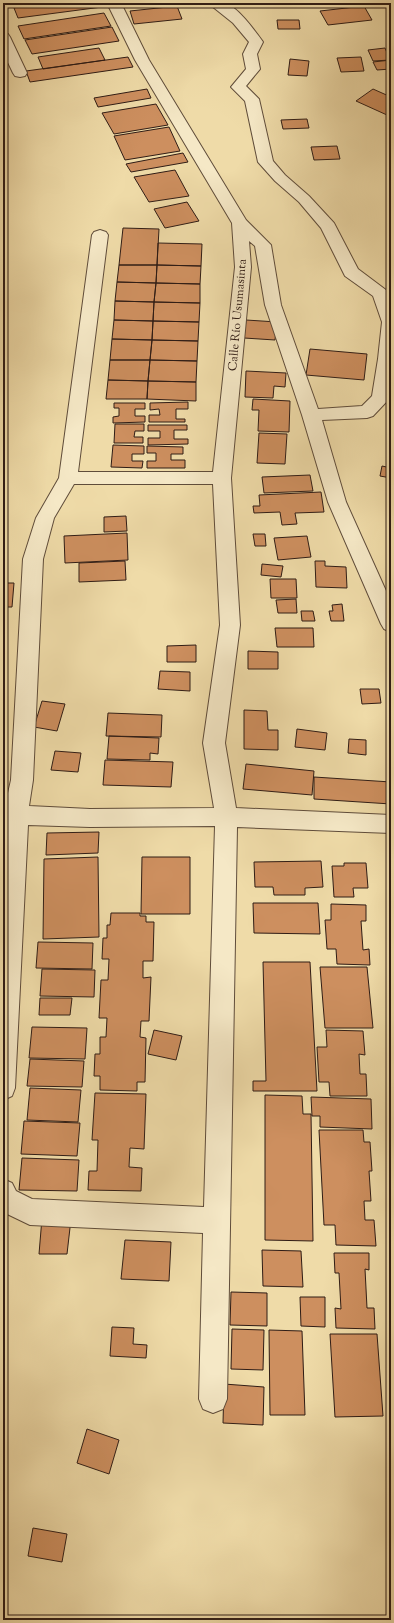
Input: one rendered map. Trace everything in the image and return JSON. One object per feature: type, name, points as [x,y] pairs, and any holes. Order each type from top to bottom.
[{"type":"street","name":"Calle Río Usumasinta","points":[[114,3],[142,60],[240,223],[243,267],[222,478],[230,625],[214,743],[226,817],[213,1399]]},
{"type":"street","points":[[215,3],[224,8],[248,29],[256,42],[250,54],[253,69],[238,87],[252,99],[266,162],[280,178],[304,199],[328,226],[351,272],[380,294],[390,322],[389,359],[381,398],[367,412],[311,415]]},
{"type":"street","points":[[3,37],[20,73]]},
{"type":"street","points":[[240,223],[263,245],[273,305],[311,415],[337,502],[391,624]]},
{"type":"street","points":[[3,1088],[19,793],[22,780],[33,559],[45,518],[68,478],[100,235]]},
{"type":"street","points":[[68,478],[222,478]]},
{"type":"street","points":[[18,815],[90,818],[226,817],[391,824]]},
{"type":"street","points":[[4,1198],[30,1212],[217,1221]]},
{"type":"building","points":[[20,3],[100,3],[102,7],[18,18],[14,8],[22,6]]},
{"type":"building","points":[[177,6],[182,19],[134,24],[130,11]]},
{"type":"building","points":[[364,6],[372,20],[328,25],[320,11]]},
{"type":"building","points":[[104,13],[111,26],[24,39],[18,26]]},
{"type":"building","points":[[277,20],[299,20],[300,29],[278,29]]},
{"type":"building","points":[[112,27],[119,41],[32,54],[25,40]]},
{"type":"building","points":[[99,48],[105,60],[43,69],[38,57]]},
{"type":"building","points":[[385,48],[390,60],[373,61],[368,50]]},
{"type":"building","points":[[128,57],[133,67],[30,82],[26,71]]},
{"type":"building","points":[[361,57],[364,71],[341,72],[337,58]]},
{"type":"building","points":[[290,59],[309,61],[307,76],[288,75]]},
{"type":"building","points":[[391,60],[391,69],[377,70],[373,62]]},
{"type":"building","points":[[147,89],[151,98],[98,107],[94,98]]},
{"type":"building","points":[[373,89],[391,97],[391,113],[387,115],[356,101]]},
{"type":"building","points":[[156,104],[168,125],[114,134],[102,113]]},
{"type":"building","points":[[307,119],[309,128],[283,129],[281,120]]},
{"type":"building","points":[[169,127],[180,151],[125,160],[114,136]]},
{"type":"building","points":[[337,146],[340,159],[314,160],[311,147]]},
{"type":"building","points":[[183,153],[188,162],[131,172],[126,164]]},
{"type":"building","points":[[175,170],[189,196],[149,202],[134,177]]},
{"type":"building","points":[[187,202],[199,221],[165,228],[154,209]]},
{"type":"building","points":[[123,228],[159,229],[157,265],[119,265]]},
{"type":"building","points":[[158,243],[202,244],[201,266],[157,265]]},
{"type":"building","points":[[119,265],[157,265],[156,283],[117,282]]},
{"type":"building","points":[[157,265],[201,266],[200,284],[156,283]]},
{"type":"building","points":[[117,282],[156,283],[154,302],[115,301]]},
{"type":"building","points":[[156,283],[200,284],[200,303],[154,302]]},
{"type":"building","points":[[115,301],[154,302],[153,321],[114,320]]},
{"type":"building","points":[[154,302],[200,303],[199,322],[153,321]]},
{"type":"building","points":[[114,320],[153,321],[152,340],[112,339]]},
{"type":"building","points":[[246,320],[277,322],[275,340],[244,338]]},
{"type":"building","points":[[153,321],[199,322],[198,341],[152,340]]},
{"type":"building","points":[[112,339],[152,340],[150,360],[110,360]]},
{"type":"building","points":[[152,340],[198,341],[197,361],[150,360]]},
{"type":"building","points":[[310,349],[367,354],[364,380],[306,375]]},
{"type":"building","points":[[110,360],[150,360],[148,381],[108,380]]},
{"type":"building","points":[[150,360],[197,361],[196,382],[148,381]]},
{"type":"building","points":[[246,371],[286,373],[285,387],[274,386],[273,398],[245,397]]},
{"type":"building","points":[[108,380],[148,381],[147,399],[106,399]]},
{"type":"building","points":[[148,381],[196,382],[196,401],[147,399]]},
{"type":"building","points":[[253,399],[290,401],[289,432],[258,431],[259,410],[252,410]]},
{"type":"building","points":[[188,402],[188,409],[176,409],[176,419],[185,419],[185,422],[149,422],[149,415],[160,415],[159,409],[150,410],[150,403]]},
{"type":"building","points":[[114,403],[145,403],[145,409],[135,409],[135,416],[145,416],[145,422],[113,423],[113,417],[119,416],[119,408],[114,408]]},
{"type":"building","points":[[115,424],[144,424],[144,431],[135,431],[134,437],[143,437],[143,443],[114,443]]},
{"type":"building","points":[[148,425],[187,425],[187,430],[174,430],[174,439],[188,439],[188,444],[148,445],[148,438],[160,438],[160,431],[148,431]]},
{"type":"building","points":[[259,433],[287,434],[285,464],[257,463]]},
{"type":"building","points":[[113,445],[144,446],[144,454],[132,454],[132,461],[143,461],[142,468],[111,467]]},
{"type":"building","points":[[147,446],[183,447],[183,454],[171,454],[171,460],[185,460],[185,468],[147,468],[147,461],[156,461],[156,453],[147,453]]},
{"type":"building","points":[[382,466],[391,468],[391,478],[380,476]]},
{"type":"building","points":[[310,475],[313,491],[264,493],[262,477]]},
{"type":"building","points":[[321,492],[324,512],[295,513],[297,524],[282,525],[280,512],[254,513],[253,506],[260,506],[259,495]]},
{"type":"building","points":[[126,516],[127,531],[104,532],[104,517]]},
{"type":"building","points":[[127,533],[128,560],[65,563],[64,536]]},
{"type":"building","points":[[253,534],[265,534],[266,546],[255,546]]},
{"type":"building","points":[[307,536],[311,557],[278,560],[274,538]]},
{"type":"building","points":[[125,561],[126,580],[79,582],[79,563]]},
{"type":"building","points":[[315,561],[325,561],[325,566],[346,567],[347,588],[316,587]]},
{"type":"building","points":[[262,564],[283,566],[281,577],[261,575]]},
{"type":"building","points":[[270,579],[296,579],[297,598],[271,598]]},
{"type":"building","points":[[3,583],[14,583],[12,607],[3,607]]},
{"type":"building","points":[[296,599],[297,613],[278,613],[276,600]]},
{"type":"building","points":[[342,604],[344,621],[331,621],[329,611],[333,611],[332,605]]},
{"type":"building","points":[[301,611],[313,611],[315,621],[302,621]]},
{"type":"building","points":[[275,628],[313,628],[314,647],[277,647]]},
{"type":"building","points":[[196,645],[196,662],[167,662],[167,646]]},
{"type":"building","points":[[248,651],[278,652],[278,669],[248,669]]},
{"type":"building","points":[[160,671],[190,672],[190,691],[158,689]]},
{"type":"building","points":[[360,689],[379,689],[381,703],[362,704]]},
{"type":"building","points":[[42,701],[65,704],[57,731],[34,727]]},
{"type":"building","points":[[244,710],[267,711],[268,730],[278,730],[278,750],[244,749]]},
{"type":"building","points":[[108,713],[162,715],[161,737],[106,736]]},
{"type":"building","points":[[297,729],[327,733],[325,750],[295,747]]},
{"type":"building","points":[[109,736],[159,738],[158,754],[150,753],[150,760],[107,759]]},
{"type":"building","points":[[349,739],[366,740],[366,755],[348,753]]},
{"type":"building","points":[[55,751],[81,753],[78,772],[51,770]]},
{"type":"building","points":[[105,760],[173,762],[171,787],[103,785]]},
{"type":"building","points":[[246,764],[314,771],[312,795],[243,789]]},
{"type":"building","points":[[314,777],[391,782],[391,804],[314,799]]},
{"type":"building","points":[[99,832],[98,853],[46,855],[47,833]]},
{"type":"building","points":[[98,857],[99,937],[43,939],[44,859]]},
{"type":"building","points":[[142,857],[190,857],[190,914],[141,914]]},
{"type":"building","points":[[321,861],[323,887],[305,888],[305,895],[274,895],[273,887],[255,887],[254,862]]},
{"type":"building","points":[[344,863],[366,863],[368,888],[353,888],[354,897],[334,897],[332,866],[344,866]]},
{"type":"building","points":[[253,903],[318,903],[320,934],[254,933]]},
{"type":"building","points":[[331,904],[366,905],[366,921],[361,921],[363,950],[369,949],[370,965],[337,964],[336,949],[327,949],[325,920],[331,920]]},
{"type":"building","points":[[111,913],[140,913],[140,916],[146,916],[146,922],[154,922],[153,961],[143,961],[143,978],[151,977],[149,1021],[141,1021],[140,1037],[146,1038],[145,1082],[137,1082],[137,1091],[100,1090],[100,1076],[94,1076],[95,1054],[100,1054],[100,1037],[106,1037],[107,1018],[99,1018],[101,980],[108,980],[109,959],[102,959],[103,938],[107,938],[107,925],[110,925]]},
{"type":"building","points":[[38,942],[93,943],[92,969],[36,968]]},
{"type":"building","points":[[263,962],[310,962],[317,1091],[253,1091],[253,1081],[266,1081]]},
{"type":"building","points":[[320,967],[367,967],[373,1028],[325,1028]]},
{"type":"building","points":[[42,969],[95,970],[94,997],[40,996]]},
{"type":"building","points":[[40,998],[72,998],[70,1015],[39,1015]]},
{"type":"building","points":[[32,1027],[87,1028],[85,1059],[29,1058]]},
{"type":"building","points":[[154,1030],[182,1036],[176,1060],[148,1054]]},
{"type":"building","points":[[326,1030],[363,1031],[365,1055],[359,1054],[360,1074],[366,1074],[367,1096],[330,1096],[329,1082],[319,1082],[317,1047],[327,1047]]},
{"type":"building","points":[[30,1059],[84,1061],[82,1087],[27,1086]]},
{"type":"building","points":[[30,1088],[81,1090],[78,1122],[27,1120]]},
{"type":"building","points":[[95,1093],[146,1094],[144,1149],[130,1148],[129,1167],[142,1168],[141,1191],[88,1190],[89,1171],[97,1171],[98,1140],[92,1140]]},
{"type":"building","points":[[265,1095],[302,1096],[303,1114],[311,1114],[313,1241],[265,1240]]},
{"type":"building","points":[[311,1097],[371,1099],[372,1129],[320,1127],[320,1116],[312,1116]]},
{"type":"building","points":[[24,1121],[80,1123],[77,1156],[21,1154]]},
{"type":"building","points":[[319,1130],[363,1130],[364,1142],[370,1142],[372,1171],[369,1171],[371,1201],[364,1201],[365,1220],[374,1220],[376,1246],[336,1245],[335,1225],[324,1225]]},
{"type":"building","points":[[22,1158],[79,1160],[77,1191],[19,1190]]},
{"type":"building","points":[[42,1218],[71,1219],[67,1254],[39,1254]]},
{"type":"building","points":[[125,1240],[171,1242],[169,1281],[121,1279]]},
{"type":"building","points":[[262,1250],[301,1251],[303,1287],[263,1286]]},
{"type":"building","points":[[334,1253],[369,1253],[369,1270],[365,1269],[367,1308],[374,1308],[375,1329],[336,1328],[335,1308],[341,1309],[339,1273],[335,1273]]},
{"type":"building","points":[[231,1292],[267,1293],[267,1326],[230,1325]]},
{"type":"building","points":[[300,1297],[325,1297],[325,1327],[301,1326]]},
{"type":"building","points":[[112,1327],[134,1328],[133,1344],[147,1345],[146,1358],[110,1356]]},
{"type":"building","points":[[232,1329],[264,1330],[263,1370],[231,1369]]},
{"type":"building","points":[[269,1330],[302,1331],[305,1415],[270,1415]]},
{"type":"building","points":[[330,1334],[377,1334],[383,1416],[335,1417]]},
{"type":"building","points":[[224,1384],[264,1387],[263,1425],[223,1423]]},
{"type":"building","points":[[87,1429],[119,1440],[109,1474],[77,1463]]},
{"type":"building","points":[[33,1528],[67,1534],[62,1562],[28,1556]]}]
